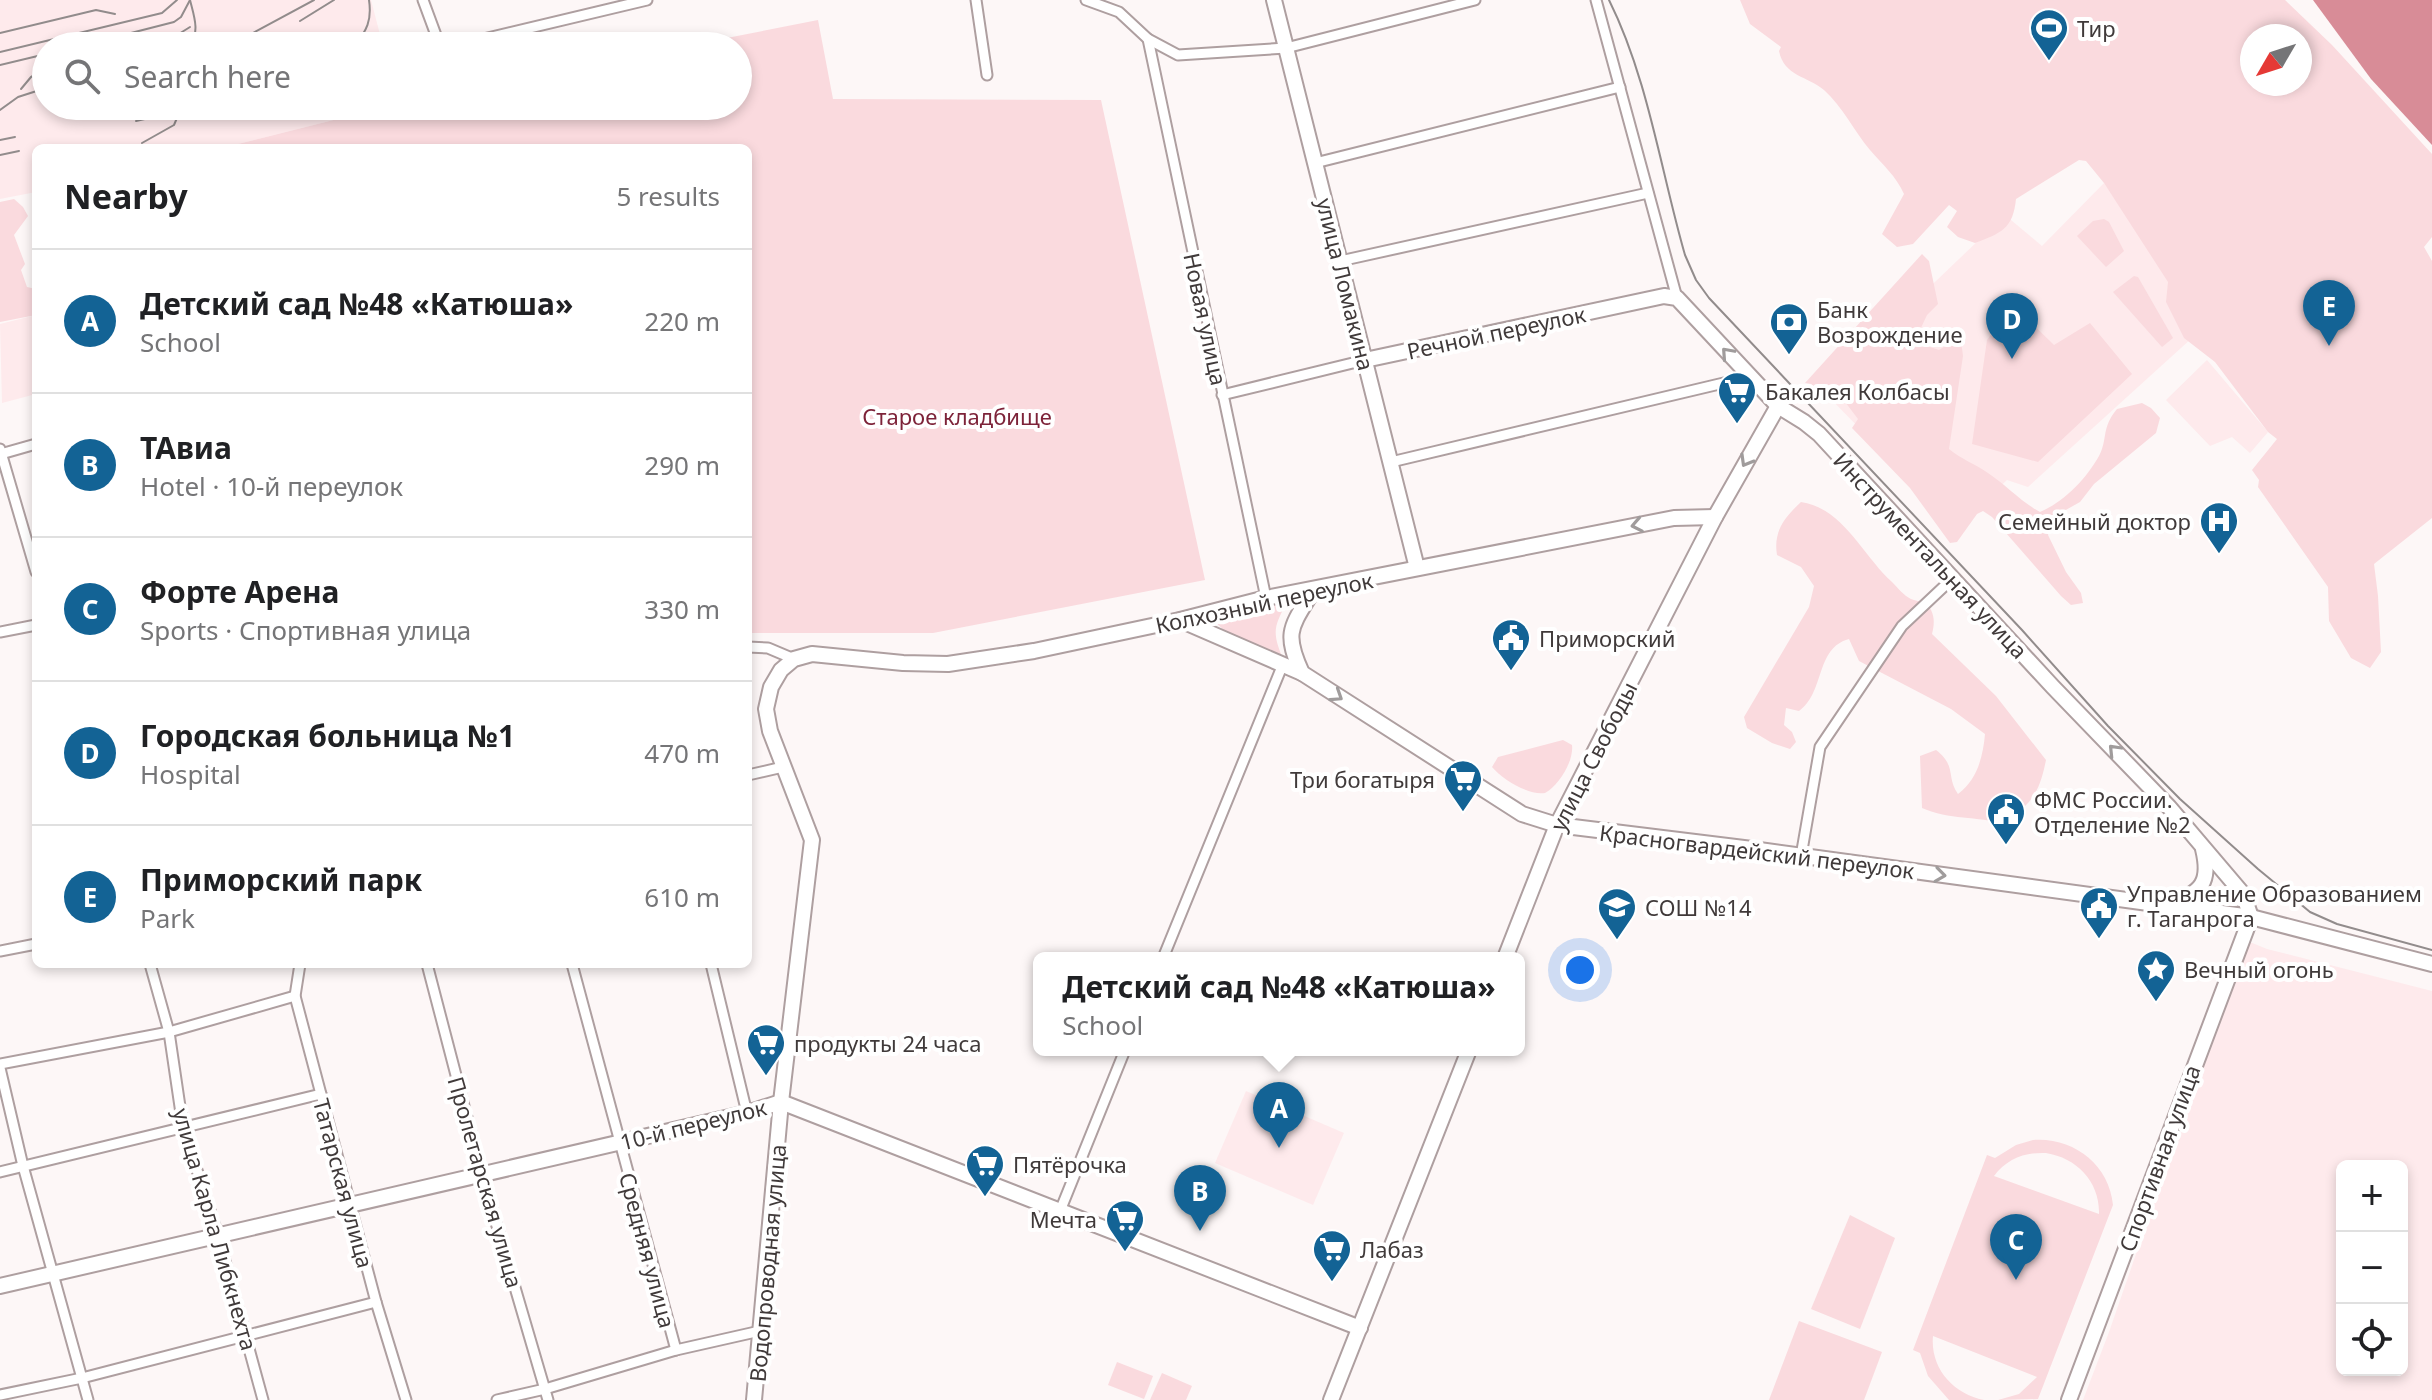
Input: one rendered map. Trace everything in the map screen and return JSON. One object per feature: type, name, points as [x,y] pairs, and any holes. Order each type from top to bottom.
[{"type":"main road","name":"улица Ломакина","points":[[1274,0],[1417,568]]},
{"type":"main road","name":"Речной переулок","points":[[1365,360],[1664,296],[1677,298]]},
{"type":"main road","name":"Инструментальная улица","points":[[1677,298],[1778,406],[1819,434],[2156,794],[2243,894],[2251,917]]},
{"type":"main road","name":"улица Свободы","points":[[1507,952],[1557,825],[1715,517],[1778,406]]},
{"type":"main road","name":"Колхозный переулок","points":[[794,659],[812,654],[948,664],[1034,651],[1266,598],[1417,568],[1674,518],[1715,517]]},
{"type":"main road","points":[[1302,673],[1289,646],[1294,621],[1314,589]]},
{"type":"main road","name":"Красногвардейский переулок","points":[[1180,620],[1302,673],[1522,814],[1557,825],[2251,917]]},
{"type":"main road","points":[[783,767],[766,709],[771,687],[781,670],[794,659]]},
{"type":"main road","name":"Водопроводная улица","points":[[754,1400],[781,1102],[812,840],[783,767]]},
{"type":"main road","points":[[2167,906],[2187,898],[2204,884],[2207,867],[2202,847]]},
{"type":"main road","points":[[2251,917],[2432,964]]},
{"type":"main road","name":"Спортивная улица","points":[[2069,1400],[2251,917]]},
{"type":"main road","points":[[1331,1400],[1467,1056]]},
{"type":"main road","name":"10-й переулок","points":[[0,1286],[747,1113],[781,1102],[1360,1328]]},
{"type":"street","points":[[423,0],[435,32]]},
{"type":"street","points":[[513,32],[647,0]]},
{"type":"street","points":[[976,0],[987,75]]},
{"type":"street","points":[[1086,0],[1119,12],[1148,39],[1178,55],[1286,48],[1451,3],[1475,0]]},
{"type":"street","name":"Инструментальная улица","points":[[1596,0],[1677,298]]},
{"type":"street","name":"Новая улица","points":[[1148,39],[1266,598]]},
{"type":"street","points":[[1315,163],[1620,87]]},
{"type":"street","points":[[1340,261],[1648,193]]},
{"type":"street","name":"Речной переулок","points":[[1222,395],[1365,360]]},
{"type":"street","points":[[1391,462],[1749,377]]},
{"type":"street","points":[[32,445],[1,451],[32,558]]},
{"type":"street","points":[[1801,856],[1820,747],[1902,626],[1953,578]]},
{"type":"street","points":[[0,632],[32,626]]},
{"type":"street","points":[[752,647],[768,648],[794,659]]},
{"type":"street","points":[[1165,952],[1283,664]]},
{"type":"street","points":[[752,774],[783,767]]},
{"type":"street","points":[[0,951],[32,945]]},
{"type":"street","name":"улица Карла Либкнехта","points":[[151,968],[169,1032],[183,1127],[218,1235],[263,1400]]},
{"type":"street","name":"Татарская улица","points":[[299,968],[295,996],[376,1302],[406,1400]]},
{"type":"street","name":"Пролетарская улица","points":[[428,968],[482,1175],[548,1400]]},
{"type":"street","name":"Средняя улица","points":[[573,968],[676,1350]]},
{"type":"street","points":[[712,968],[747,1113]]},
{"type":"street","points":[[88,1400],[23,1166],[0,1066],[169,1032],[295,996]]},
{"type":"street","points":[[1060,1211],[1123,1056]]},
{"type":"street","points":[[0,1172],[321,1094]]},
{"type":"street","points":[[0,1395],[82,1378],[376,1302]]},
{"type":"street","points":[[497,1400],[676,1350],[760,1331]]},
{"type":"shaded area","points":[[0,0],[371,0],[379,32],[32,32],[32,120],[333,120],[238,144],[32,144],[32,193],[0,199]]},
{"type":"shaded area","points":[[2313,0],[2432,0],[2432,145],[2371,79]]},
{"type":"shaded area","points":[[2104,183],[2203,328],[2028,487],[2007,480],[1957,528],[1822,390],[2005,215],[2042,246]]},
{"type":"shaded area","points":[[32,316],[32,395],[2,403],[0,324]]},
{"type":"shaded area","points":[[2207,360],[2268,432],[2250,453],[2232,437],[2210,446],[2166,400]]},
{"type":"shaded area","points":[[2245,940],[2267,949],[2432,991],[2432,1400],[2083,1400]]},
{"type":"shaded area","points":[[1246,1091],[1344,1133],[1313,1205],[1215,1163]]},
{"type":"green space","points":[[1740,0],[2285,0],[2310,24],[2240,24],[2240,96],[2312,96],[2312,26],[2332,45],[2432,154],[2432,237],[2424,247],[2432,261],[2432,518],[2374,564],[2381,652],[2370,668],[2351,658],[2329,621],[2328,587],[2258,487],[2259,480],[2252,470],[2277,439],[2268,432],[2215,362],[2184,338],[2166,302],[2168,282],[2104,183],[2086,161],[2079,160],[2016,199],[2009,223],[1992,236],[1975,243],[1958,237],[1947,227],[1957,211],[1949,205],[1913,244],[1897,247],[1882,234],[1904,194],[1831,97],[1786,66],[1779,51],[1781,47],[1750,24]]},
{"type":"green space","name":"Старое кладбище","points":[[818,20],[833,99],[1101,100],[1205,580],[933,633],[752,633],[752,144],[238,144],[333,120],[752,120],[752,33]]},
{"type":"green space","points":[[14,199],[28,216],[14,235],[25,264],[21,270],[27,287],[32,288],[32,316],[0,322],[0,202]]},
{"type":"green space","points":[[2104,219],[2109,222],[2124,251],[2106,267],[2077,236],[2093,221]]},
{"type":"green space","points":[[1922,254],[1929,261],[1938,304],[1927,315],[1919,332],[1927,346],[1939,350],[1955,340],[1961,341],[1963,356],[1949,449],[1988,473],[2033,508],[2040,512],[2049,508],[2066,496],[2088,473],[2099,456],[2109,422],[2117,409],[2142,403],[2160,418],[2156,433],[2094,484],[2080,502],[2051,523],[2048,535],[2066,572],[2081,593],[2083,603],[2071,605],[2061,596],[1992,517],[1983,511],[1977,514],[1957,542],[1950,543],[1910,488],[1852,428],[1858,419],[1839,394],[1824,399],[1811,384],[1805,383]]},
{"type":"green space","points":[[2134,276],[2138,277],[2173,338],[2162,347],[2113,292]]},
{"type":"green space","points":[[2013,305],[2054,345],[2090,323],[2132,374],[2038,462],[1972,444],[1987,340]]},
{"type":"green space","points":[[1801,502],[1829,513],[1903,594],[1929,607],[1934,619],[1932,634],[1996,696],[2046,760],[2032,797],[2004,824],[1922,808],[1920,756],[1936,750],[1947,761],[1958,794],[1970,782],[1978,767],[1985,734],[1951,709],[1859,661],[1849,639],[1830,652],[1807,703],[1799,711],[1786,708],[1784,725],[1792,732],[1796,742],[1790,749],[1772,743],[1747,728],[1744,717],[1809,607],[1814,586],[1801,567],[1777,555],[1776,546],[1782,525]]},
{"type":"green space","points":[[1286,604],[1276,628],[1281,654],[1276,656],[1226,632],[1214,621],[1218,615]]},
{"type":"green space","points":[[1563,740],[1572,745],[1571,758],[1560,779],[1545,793],[1516,786],[1492,767],[1498,757]]},
{"type":"green space","points":[[2048,1140],[2075,1148],[2104,1177],[2113,1205],[2038,1399],[1998,1400],[2019,1394],[2037,1377],[1933,1336],[1935,1359],[1946,1378],[1963,1392],[1984,1400],[1949,1400],[1928,1376],[1920,1353],[1913,1350],[1987,1155],[1995,1158],[2016,1145]],"holes":[[[2046,1153],[2077,1166],[2091,1182],[2096,1192],[2099,1214],[1994,1176],[2005,1165],[2024,1155]]]},
{"type":"green space","points":[[1850,1215],[1895,1238],[1860,1329],[1811,1309]]},
{"type":"green space","points":[[1799,1321],[1882,1352],[1864,1400],[1769,1400]]},
{"type":"green space","points":[[1117,1362],[1153,1376],[1144,1399],[1108,1385]]},
{"type":"green space","points":[[1162,1373],[1192,1386],[1186,1400],[1150,1400]]},
{"type":"tram line","points":[[83,32],[162,13],[177,0]]},
{"type":"tram line","points":[[135,32],[174,22],[181,17],[190,0]]},
{"type":"tram line","points":[[190,0],[194,32]]},
{"type":"tram line","points":[[255,32],[314,0]]},
{"type":"tram line","points":[[300,21],[334,0]]},
{"type":"tram line","points":[[364,32],[370,14],[369,0]]},
{"type":"tram line","points":[[1609,0],[1644,93],[1685,255],[1696,280],[1709,298],[2022,630],[2108,726],[2180,799],[2310,912],[2337,924],[2432,950]]},
{"type":"tram line","points":[[0,33],[96,10],[115,14]]},
{"type":"tram line","points":[[182,32],[190,27]]},
{"type":"tram line","points":[[0,52],[32,44]]},
{"type":"tram line","points":[[0,65],[32,57]]},
{"type":"tram line","points":[[21,89],[32,76]]},
{"type":"tram line","points":[[0,110],[18,97],[32,92]]},
{"type":"tram line","points":[[136,121],[140,120]]},
{"type":"tram line","points":[[142,143],[174,125],[176,120]]},
{"type":"tram line","points":[[0,140],[15,137]]},
{"type":"tram line","points":[[0,155],[19,151]]},
{"type":"place","name":"Тир","points":[[2049,62]]},
{"type":"place","name":"Приморский парк","points":[[2329,346]]},
{"type":"place","name":"Банк Возрождение","points":[[1789,356]]},
{"type":"place","name":"Городская больница №1","points":[[2012,359]]},
{"type":"place","name":"Бакалея Колбасы","points":[[1737,425]]},
{"type":"place","name":"Семейный доктор","points":[[2219,555]]},
{"type":"place","name":"Приморский","points":[[1511,672]]},
{"type":"place","name":"Три богатыря","points":[[1463,813]]},
{"type":"place","name":"ФМС России. Отделение №2","points":[[2006,846]]},
{"type":"place","name":"Управление Образованием г. Таганрога","points":[[2099,940]]},
{"type":"place","name":"СОШ №14","points":[[1617,941]]},
{"type":"place","name":"Вечный огонь","points":[[2156,1003]]},
{"type":"place","name":"продукты 24 часа","points":[[766,1077]]},
{"type":"place","name":"Детский сад №48 «Катюша»","points":[[1279,1148]]},
{"type":"place","name":"Пятёрочка","points":[[985,1198]]},
{"type":"place","name":"ТАвиа","points":[[1200,1231]]},
{"type":"place","name":"Мечта","points":[[1125,1253]]},
{"type":"place","name":"Форте Арена","points":[[2016,1280]]},
{"type":"place","name":"Лабаз","points":[[1332,1283]]}]
